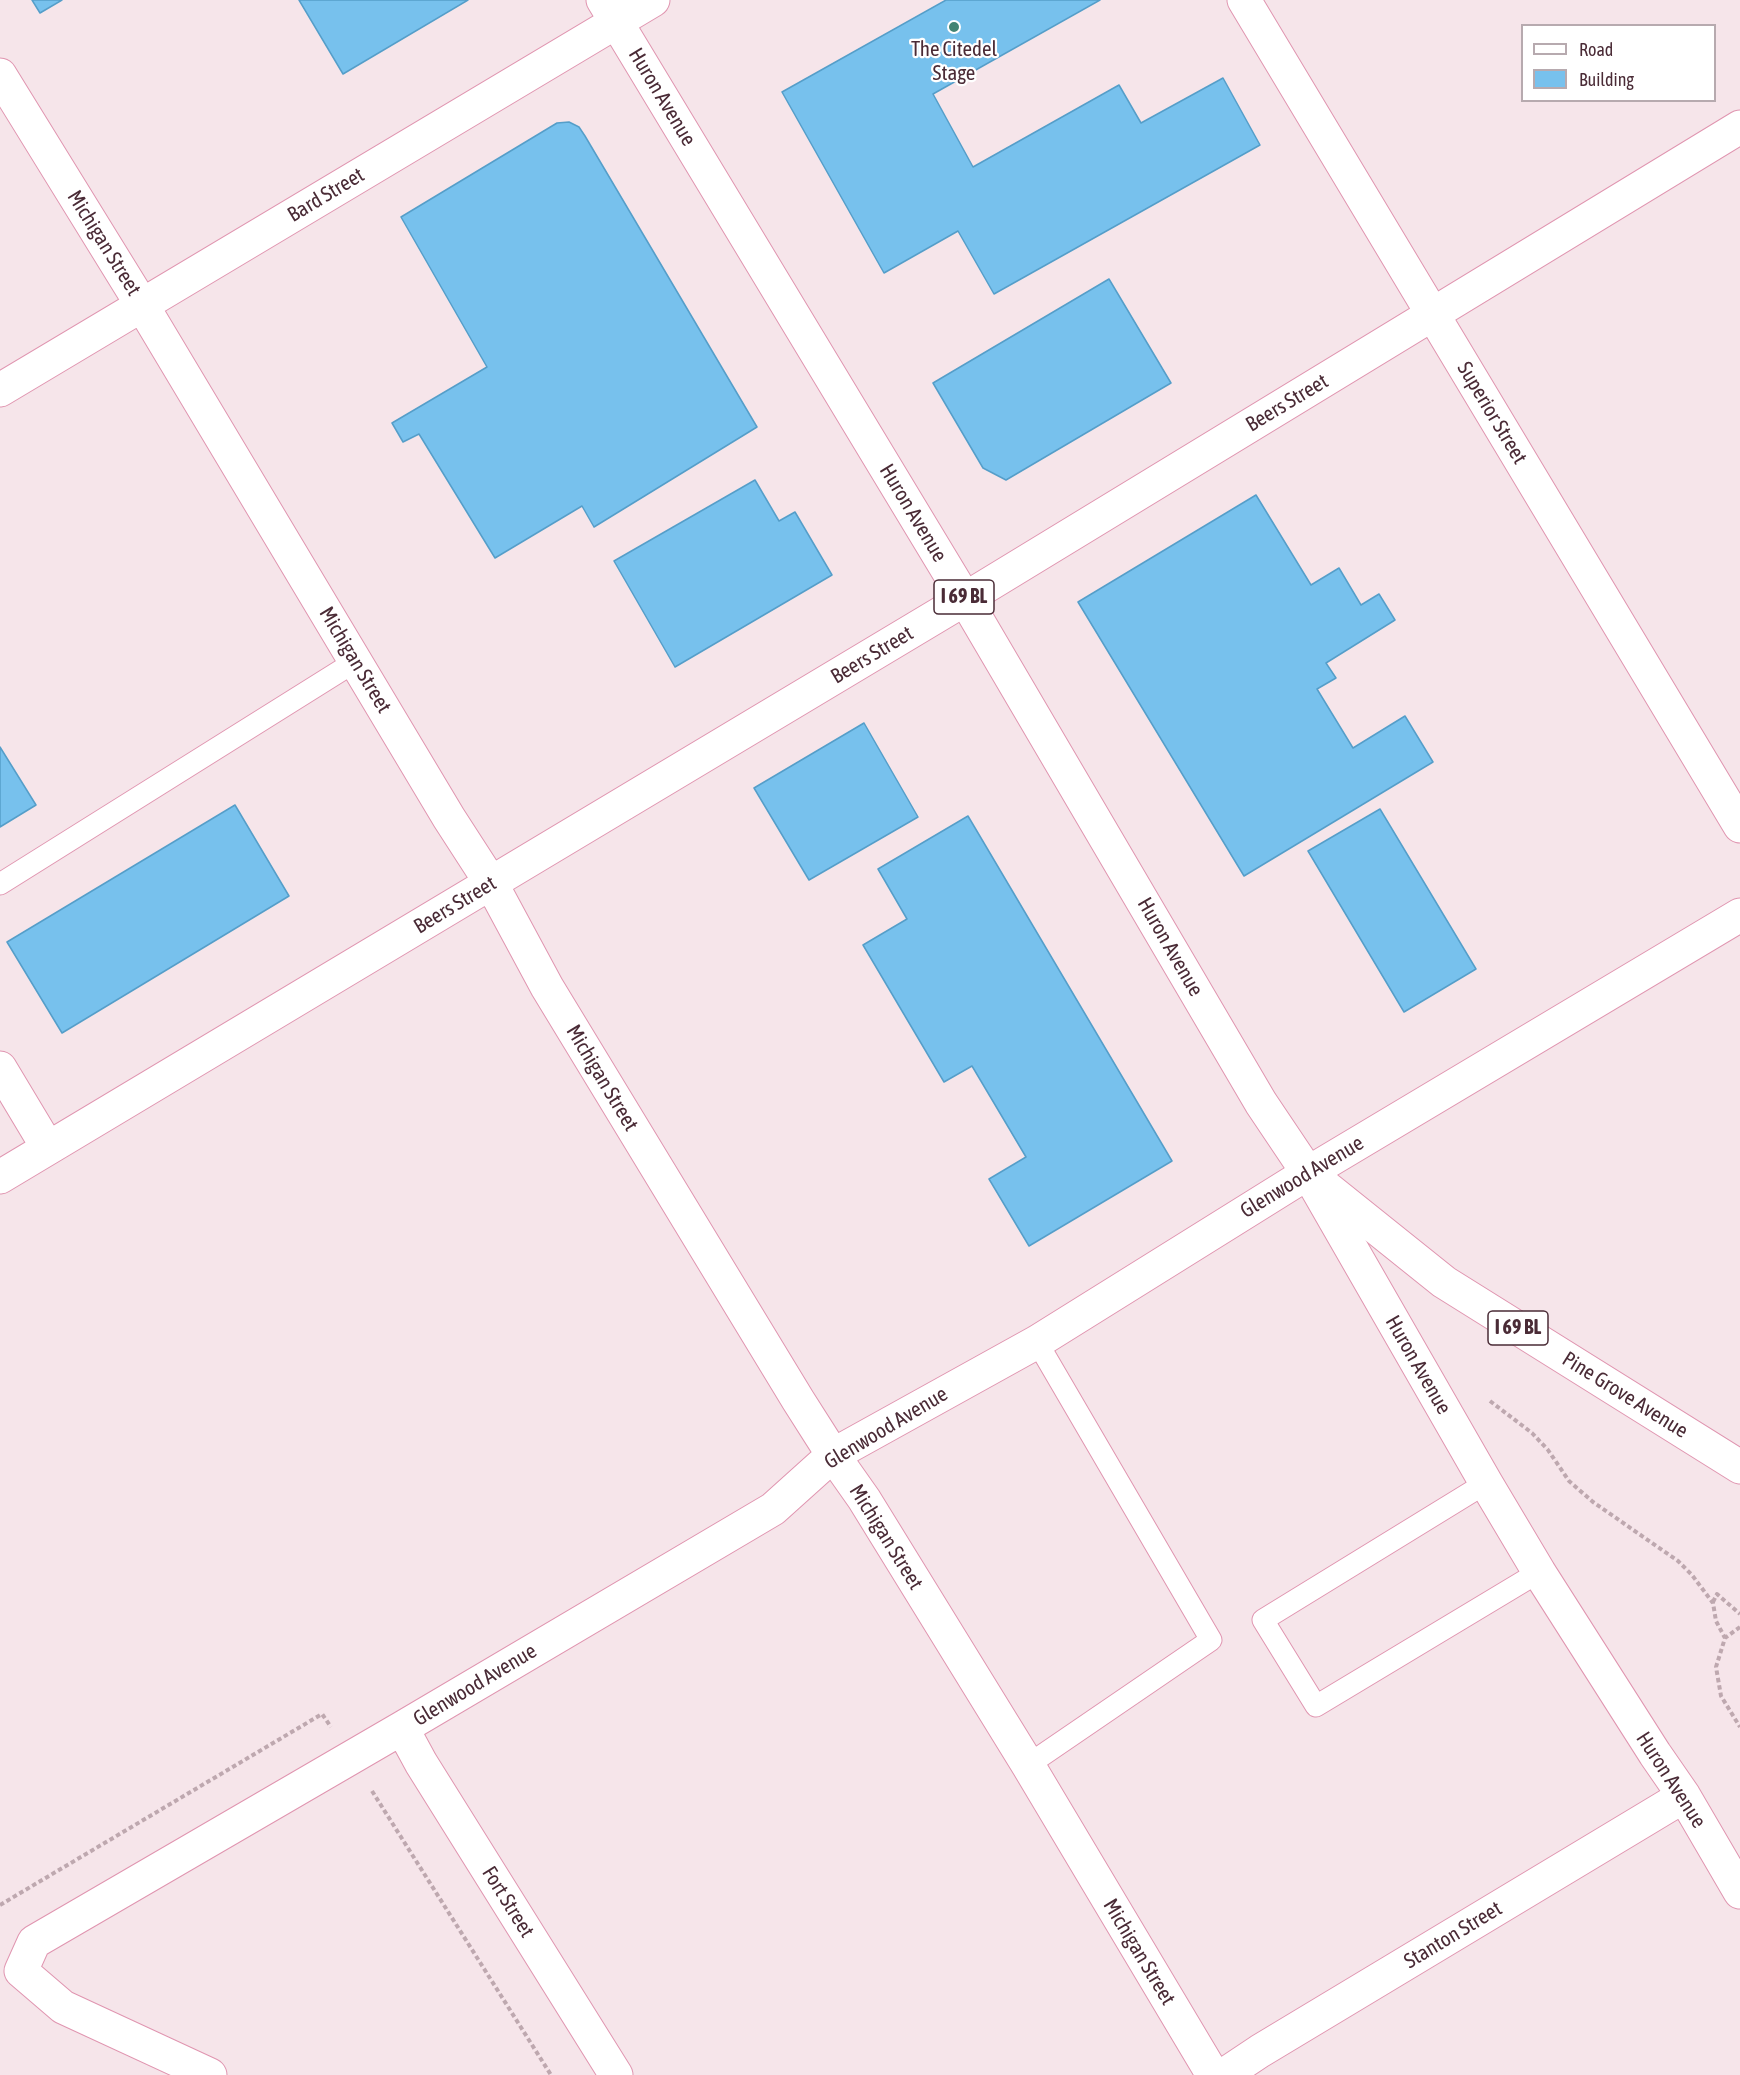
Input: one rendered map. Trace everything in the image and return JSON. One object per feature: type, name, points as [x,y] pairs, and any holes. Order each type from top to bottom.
[{"type":"street","name":"Bard Street","points":[[0,390],[142,305],[610,11],[653,0]]},
{"type":"street","name":"Superior Street","points":[[1244,0],[1740,826]]},
{"type":"street","name":"Huron Avenue","points":[[610,11],[965,599],[1262,1103],[1308,1173],[1539,1572],[1654,1754],[1684,1796],[1740,1892]]},
{"type":"street","name":"Michigan Street","points":[[0,75],[142,305],[449,818],[491,883],[547,987],[833,1455],[864,1499],[1028,1765],[1213,2075]]},
{"type":"street","name":"Beers Street","points":[[0,1177],[965,599],[1740,127]]},
{"type":"street","name":"Glenwood Avenue","points":[[210,2075],[63,2007],[21,1971],[34,1942],[773,1509],[833,1455],[1037,1342],[1308,1173],[1740,915]]},
{"type":"street","points":[[0,1068],[48,1148]]},
{"type":"street","name":"Pine Grove Avenue","points":[[1308,1173],[1444,1282],[1740,1467]]},
{"type":"street","name":"Fort Street","points":[[402,1728],[421,1763],[616,2075]]},
{"type":"street","name":"Stanton Street","points":[[1224,2075],[1260,2051],[1684,1796]]},
{"type":"lane","points":[[0,884],[356,661]]},
{"type":"lane","points":[[1028,1765],[1211,1640],[1037,1342]]},
{"type":"lane","points":[[1486,1483],[1263,1620],[1316,1706],[1539,1572]]},
{"type":"path","points":[[1490,1401],[1533,1433],[1569,1481],[1593,1502],[1678,1561],[1692,1575],[1713,1603],[1716,1621],[1725,1638]]},
{"type":"path","points":[[1713,1603],[1717,1594],[1740,1614]]},
{"type":"path","points":[[1740,1627],[1725,1638],[1716,1667],[1721,1696],[1740,1727]]},
{"type":"path","points":[[0,1905],[322,1714]]},
{"type":"path","points":[[373,1792],[551,2075]]},
{"type":"building","points":[[32,0],[62,0],[40,13]]},
{"type":"building","points":[[299,0],[468,0],[343,74]]},
{"type":"building","points":[[946,0],[1100,0],[933,94],[973,167],[1119,85],[1141,123],[1223,78],[1260,145],[994,294],[958,231],[884,273],[782,92]]},
{"type":"building","points":[[569,122],[579,127],[585,136],[757,427],[594,527],[582,506],[495,558],[419,434],[403,442],[392,423],[487,367],[401,217],[557,123]]},
{"type":"building","points":[[1109,279],[1171,383],[1006,480],[983,468],[933,383]]},
{"type":"building","points":[[755,480],[779,521],[795,512],[832,575],[675,667],[614,561]]},
{"type":"building","points":[[1256,495],[1311,585],[1339,568],[1361,605],[1379,594],[1395,620],[1326,663],[1336,678],[1317,689],[1353,748],[1405,716],[1433,762],[1244,876],[1078,602]]},
{"type":"building","points":[[864,723],[918,817],[809,880],[754,788]]},
{"type":"building","points":[[0,747],[36,805],[0,827]]},
{"type":"building","points":[[235,805],[289,896],[62,1033],[7,942]]},
{"type":"building","points":[[1380,809],[1476,969],[1404,1012],[1308,851]]},
{"type":"building","points":[[968,816],[1172,1161],[1029,1246],[989,1179],[1026,1157],[972,1066],[944,1082],[863,945],[907,919],[878,869]]},
{"type":"place","name":"The Citedel Stage","points":[[954,27]]}]
